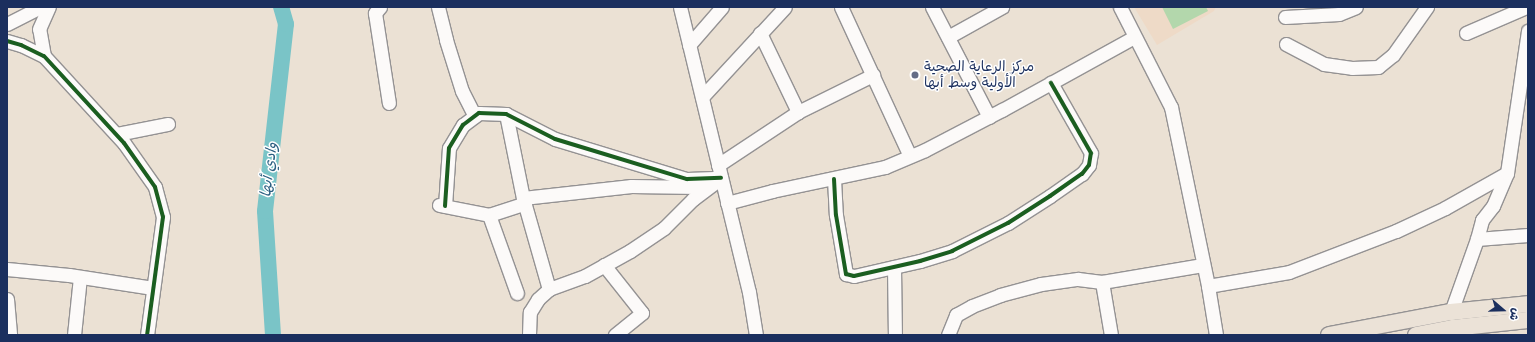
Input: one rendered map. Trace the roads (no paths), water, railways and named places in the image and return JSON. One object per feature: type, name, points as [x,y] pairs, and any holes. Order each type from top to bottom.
[{"type":"main road","points":[[1329,335],[1451,312],[1528,304]]},
{"type":"main road","points":[[1416,335],[1453,328],[1528,320]]},
{"type":"street","points":[[7,24],[41,7]]},
{"type":"street","points":[[44,56],[39,29],[49,7]]},
{"type":"street","points":[[380,7],[375,13],[389,103]]},
{"type":"street","points":[[438,7],[446,40],[462,91],[475,116]]},
{"type":"street","points":[[680,7],[748,292],[756,335]]},
{"type":"street","points":[[689,45],[722,7]]},
{"type":"street","points":[[702,97],[785,7]]},
{"type":"street","points":[[841,7],[910,156]]},
{"type":"street","points":[[932,7],[988,117]]},
{"type":"street","points":[[948,37],[1002,7]]},
{"type":"street","points":[[1120,7],[1171,107],[1204,265],[1216,335]]},
{"type":"street","points":[[1285,16],[1338,14],[1356,7]]},
{"type":"street","points":[[1286,44],[1324,64],[1352,68],[1378,67],[1393,55],[1427,7]]},
{"type":"street","points":[[1466,33],[1526,7]]},
{"type":"street","points":[[1451,312],[1477,239],[1482,220],[1493,206],[1507,173],[1525,73],[1528,31]]},
{"type":"street","points":[[760,33],[798,112]]},
{"type":"street","points":[[727,203],[772,191],[885,167],[988,117],[1134,37]]},
{"type":"street","points":[[7,41],[21,45],[44,56],[117,134],[155,187],[163,217],[148,335]]},
{"type":"street","points":[[718,165],[798,112],[873,74]]},
{"type":"street","points":[[834,179],[836,215],[846,274],[854,276],[920,261],[952,251],[1008,223],[1082,174],[1089,165],[1091,153],[1051,83]]},
{"type":"street","points":[[710,187],[631,186],[524,201],[489,215],[442,206],[449,148],[463,125],[479,113],[506,114],[555,139],[687,179],[721,178]]},
{"type":"street","points":[[506,114],[524,201],[549,289]]},
{"type":"street","points":[[117,134],[168,124]]},
{"type":"street","points":[[1208,286],[1289,272],[1396,231],[1445,208],[1507,173]]},
{"type":"street","points":[[529,335],[530,312],[538,298],[549,289],[585,276],[630,251],[664,228],[693,199],[721,178]]},
{"type":"street","points":[[489,215],[516,293]]},
{"type":"street","points":[[1477,239],[1528,235]]},
{"type":"street","points":[[604,265],[642,313],[615,335]]},
{"type":"street","points":[[948,335],[956,315],[972,306],[1000,295],[1041,284],[1078,279],[1102,282],[1204,265]]},
{"type":"street","points":[[894,267],[895,335]]},
{"type":"street","points":[[7,269],[80,277],[153,288]]},
{"type":"street","points":[[74,335],[80,277]]},
{"type":"street","points":[[1102,282],[1111,335]]},
{"type":"street","points":[[7,299],[10,335]]},
{"type":"waterway","name":"وادي أبها","points":[[273,335],[265,211],[286,24],[281,7]]},
{"type":"place","name":"مركز الرعاية الصحية الأولية وسط أبها","points":[[915,75]]}]
